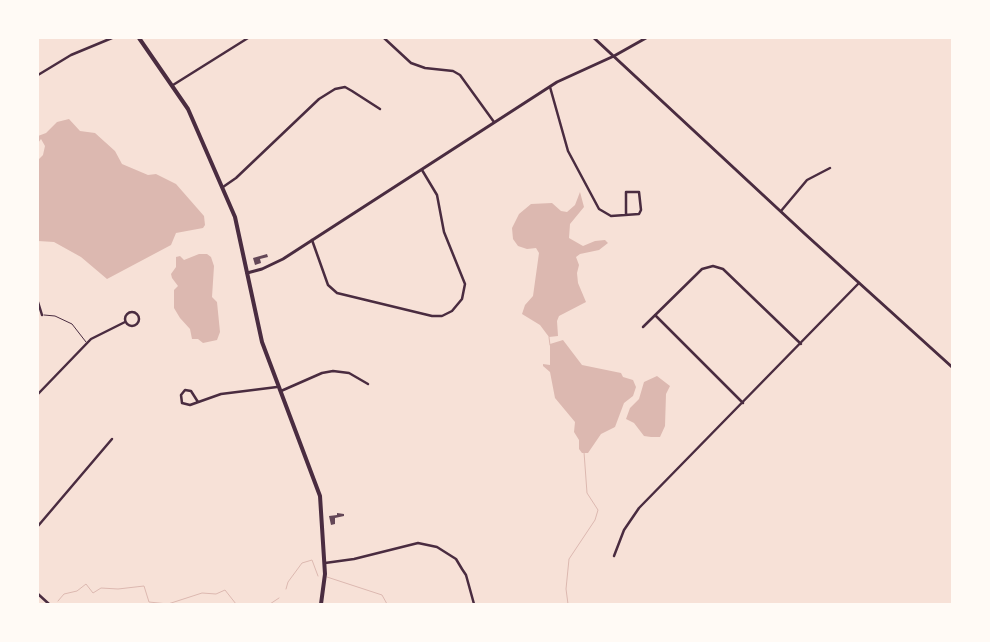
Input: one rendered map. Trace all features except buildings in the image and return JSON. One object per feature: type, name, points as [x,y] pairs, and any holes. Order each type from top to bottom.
[{"type":"main road","points":[[139,38],[173,84],[191,115],[223,187],[238,228],[259,332],[277,387],[317,483],[320,496],[325,563],[321,604]]},
{"type":"street","points":[[38,75],[71,55],[112,38]]},
{"type":"street","points":[[173,84],[248,38]]},
{"type":"street","points":[[386,38],[403,57],[416,66],[449,70],[460,75],[494,122]]},
{"type":"street","points":[[594,38],[952,367]]},
{"type":"street","points":[[247,273],[278,262],[550,87],[646,38]]},
{"type":"street","points":[[223,187],[236,178],[325,94],[335,88],[345,87],[380,110]]},
{"type":"street","points":[[550,87],[568,151],[595,202],[604,214],[617,217],[640,213],[638,191],[625,193],[626,215]]},
{"type":"street","points":[[781,211],[811,178],[830,168]]},
{"type":"street","points":[[312,240],[328,285],[337,294],[432,316],[442,316],[452,311],[462,299],[465,284],[447,241],[437,196],[422,169]]},
{"type":"street","points":[[643,327],[702,269],[713,266],[723,269],[801,344]]},
{"type":"street","points":[[614,556],[624,530],[639,508],[801,344],[859,282]]},
{"type":"street","points":[[38,302],[42,314]]},
{"type":"street","points":[[38,394],[87,343],[125,322],[135,325],[138,322],[138,315],[132,312],[127,313],[125,322]]},
{"type":"street","points":[[655,315],[743,403]]},
{"type":"street","points":[[280,392],[322,373],[333,371],[349,373],[368,384]]},
{"type":"street","points":[[198,402],[194,393],[190,390],[185,390],[181,395],[181,401],[186,405],[198,402],[228,393],[277,387]]},
{"type":"street","points":[[38,526],[112,439]]},
{"type":"street","points":[[325,563],[354,559],[418,543],[437,547],[456,560],[466,575],[474,604]]},
{"type":"street","points":[[38,594],[49,604]]},
{"type":"lane","points":[[42,314],[55,316],[72,324],[87,343]]},
{"type":"shaded area","points":[[69,119],[80,131],[95,133],[115,151],[122,164],[148,175],[156,174],[176,184],[204,216],[205,225],[203,228],[176,233],[171,245],[107,279],[81,257],[54,242],[38,241],[38,160],[43,155],[45,146],[41,139],[38,143],[38,136],[46,133],[57,122]]},
{"type":"shaded area","points":[[580,192],[584,207],[570,224],[569,238],[583,246],[595,241],[605,240],[608,243],[599,250],[580,254],[576,257],[579,265],[577,273],[578,283],[586,302],[559,316],[557,321],[558,336],[549,337],[540,325],[522,314],[525,305],[533,296],[539,253],[536,248],[527,249],[518,246],[513,239],[512,228],[519,214],[531,204],[552,203],[561,211],[567,212],[575,205]]},
{"type":"shaded area","points":[[199,254],[207,254],[211,257],[214,266],[212,297],[217,302],[220,332],[217,340],[203,343],[198,339],[192,339],[190,329],[174,308],[174,290],[178,286],[171,274],[176,267],[176,257],[180,256],[184,260]]},
{"type":"shaded area","points":[[563,340],[582,365],[621,373],[623,377],[633,380],[636,387],[633,396],[624,403],[615,427],[601,434],[588,453],[582,453],[579,449],[579,440],[574,432],[575,422],[555,398],[550,372],[543,366],[543,364],[550,365],[550,344]]},
{"type":"shaded area","points":[[657,376],[670,386],[666,394],[665,426],[660,437],[644,436],[634,423],[626,419],[630,408],[639,399],[644,382]]},
{"type":"waterway","points":[[549,337],[550,345]]},
{"type":"waterway","points":[[568,604],[566,589],[569,559],[595,520],[598,510],[587,493],[584,452]]},
{"type":"waterway","points":[[286,589],[288,582],[302,563],[312,560],[318,576]]},
{"type":"waterway","points":[[327,577],[382,595],[387,604]]},
{"type":"waterway","points":[[58,601],[64,594],[77,591],[86,584],[93,593],[101,588],[118,589],[144,586],[149,602],[168,604],[202,593],[216,594],[225,590],[236,604]]},
{"type":"waterway","points":[[270,604],[279,598]]}]
